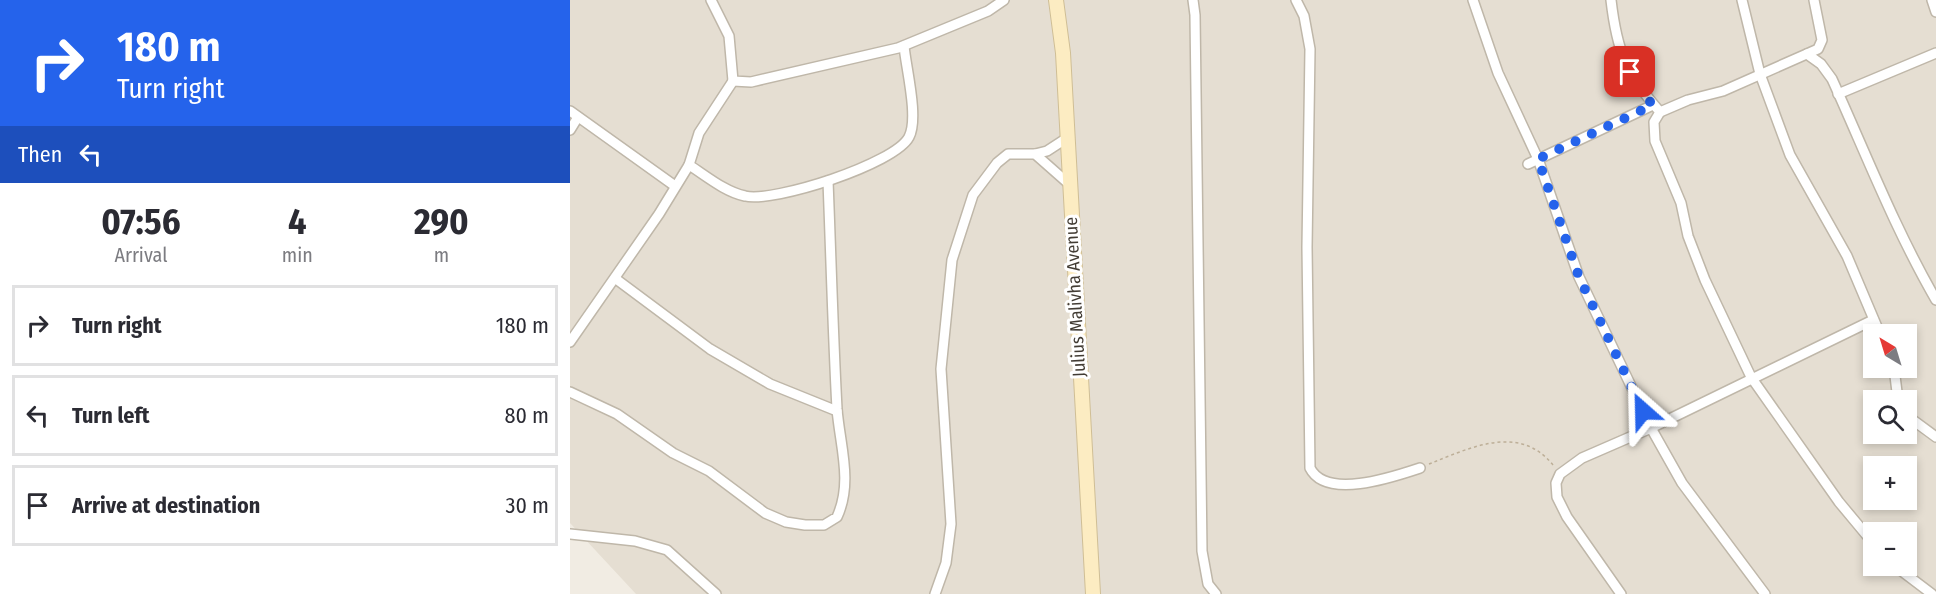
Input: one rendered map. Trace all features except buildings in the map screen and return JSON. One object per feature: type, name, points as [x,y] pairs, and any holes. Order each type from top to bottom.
[{"type":"street","points":[[570,342],[616,279],[675,186],[688,165],[699,133],[734,81],[729,36],[711,0]]},
{"type":"street","points":[[734,81],[751,82],[771,79],[904,46],[988,11],[1004,0]]},
{"type":"street","name":"Julius Malivha Avenue","points":[[1056,0],[1063,52],[1093,594]]},
{"type":"street","points":[[1193,0],[1202,551],[1208,585],[1216,594]]},
{"type":"street","points":[[1297,0],[1304,16],[1310,49],[1307,247],[1310,468],[1314,476],[1322,482],[1354,485],[1420,468]]},
{"type":"street","points":[[1473,0],[1498,73],[1538,159],[1579,277],[1651,428],[1682,483],[1766,594]]},
{"type":"street","points":[[1611,0],[1615,33],[1624,62],[1643,94],[1657,108]]},
{"type":"street","points":[[1742,0],[1760,74],[1790,154],[1847,256],[1875,324]]},
{"type":"street","points":[[1528,164],[1657,108],[1723,91],[1821,46],[1814,0]]},
{"type":"street","points":[[1932,0],[1936,12]]},
{"type":"street","points":[[688,165],[745,197],[828,181],[889,155],[910,136],[913,125],[904,46]]},
{"type":"street","points":[[1838,94],[1936,53]]},
{"type":"street","points":[[1807,54],[1827,71],[1876,184],[1909,253],[1936,300]]},
{"type":"street","points":[[1657,108],[1654,141],[1681,202],[1688,236],[1705,280],[1751,377],[1839,502],[1863,531]]},
{"type":"street","points":[[570,130],[574,114],[675,186]]},
{"type":"street","points":[[935,594],[946,563],[951,524],[940,369],[951,260],[973,195],[997,163],[1008,154],[1035,154],[1047,151],[1067,138]]},
{"type":"street","points":[[1035,154],[1069,184]]},
{"type":"street","points":[[570,392],[618,414],[673,453],[709,471],[765,513],[786,522],[806,525],[824,525],[837,517],[842,506],[845,472],[837,411],[828,181]]},
{"type":"street","points":[[616,279],[710,349],[770,384],[837,411]]},
{"type":"street","points":[[1621,594],[1567,517],[1557,497],[1556,483],[1560,474],[1582,458],[1651,428],[1751,377],[1873,320]]},
{"type":"street","points":[[1917,423],[1936,437]]},
{"type":"street","points":[[570,534],[635,541],[667,550],[716,594]]},
{"type":"street","points":[[1908,576],[1932,594]]},
{"type":"path","points":[[1420,468],[1465,449],[1512,442],[1532,446],[1560,474]]},
{"type":"shaded area","points":[[570,0],[1936,0],[1936,594],[636,594],[570,523]]},
{"type":"route","points":[[1630,72],[1643,94],[1653,105],[1538,159],[1579,277],[1643,411]]}]
